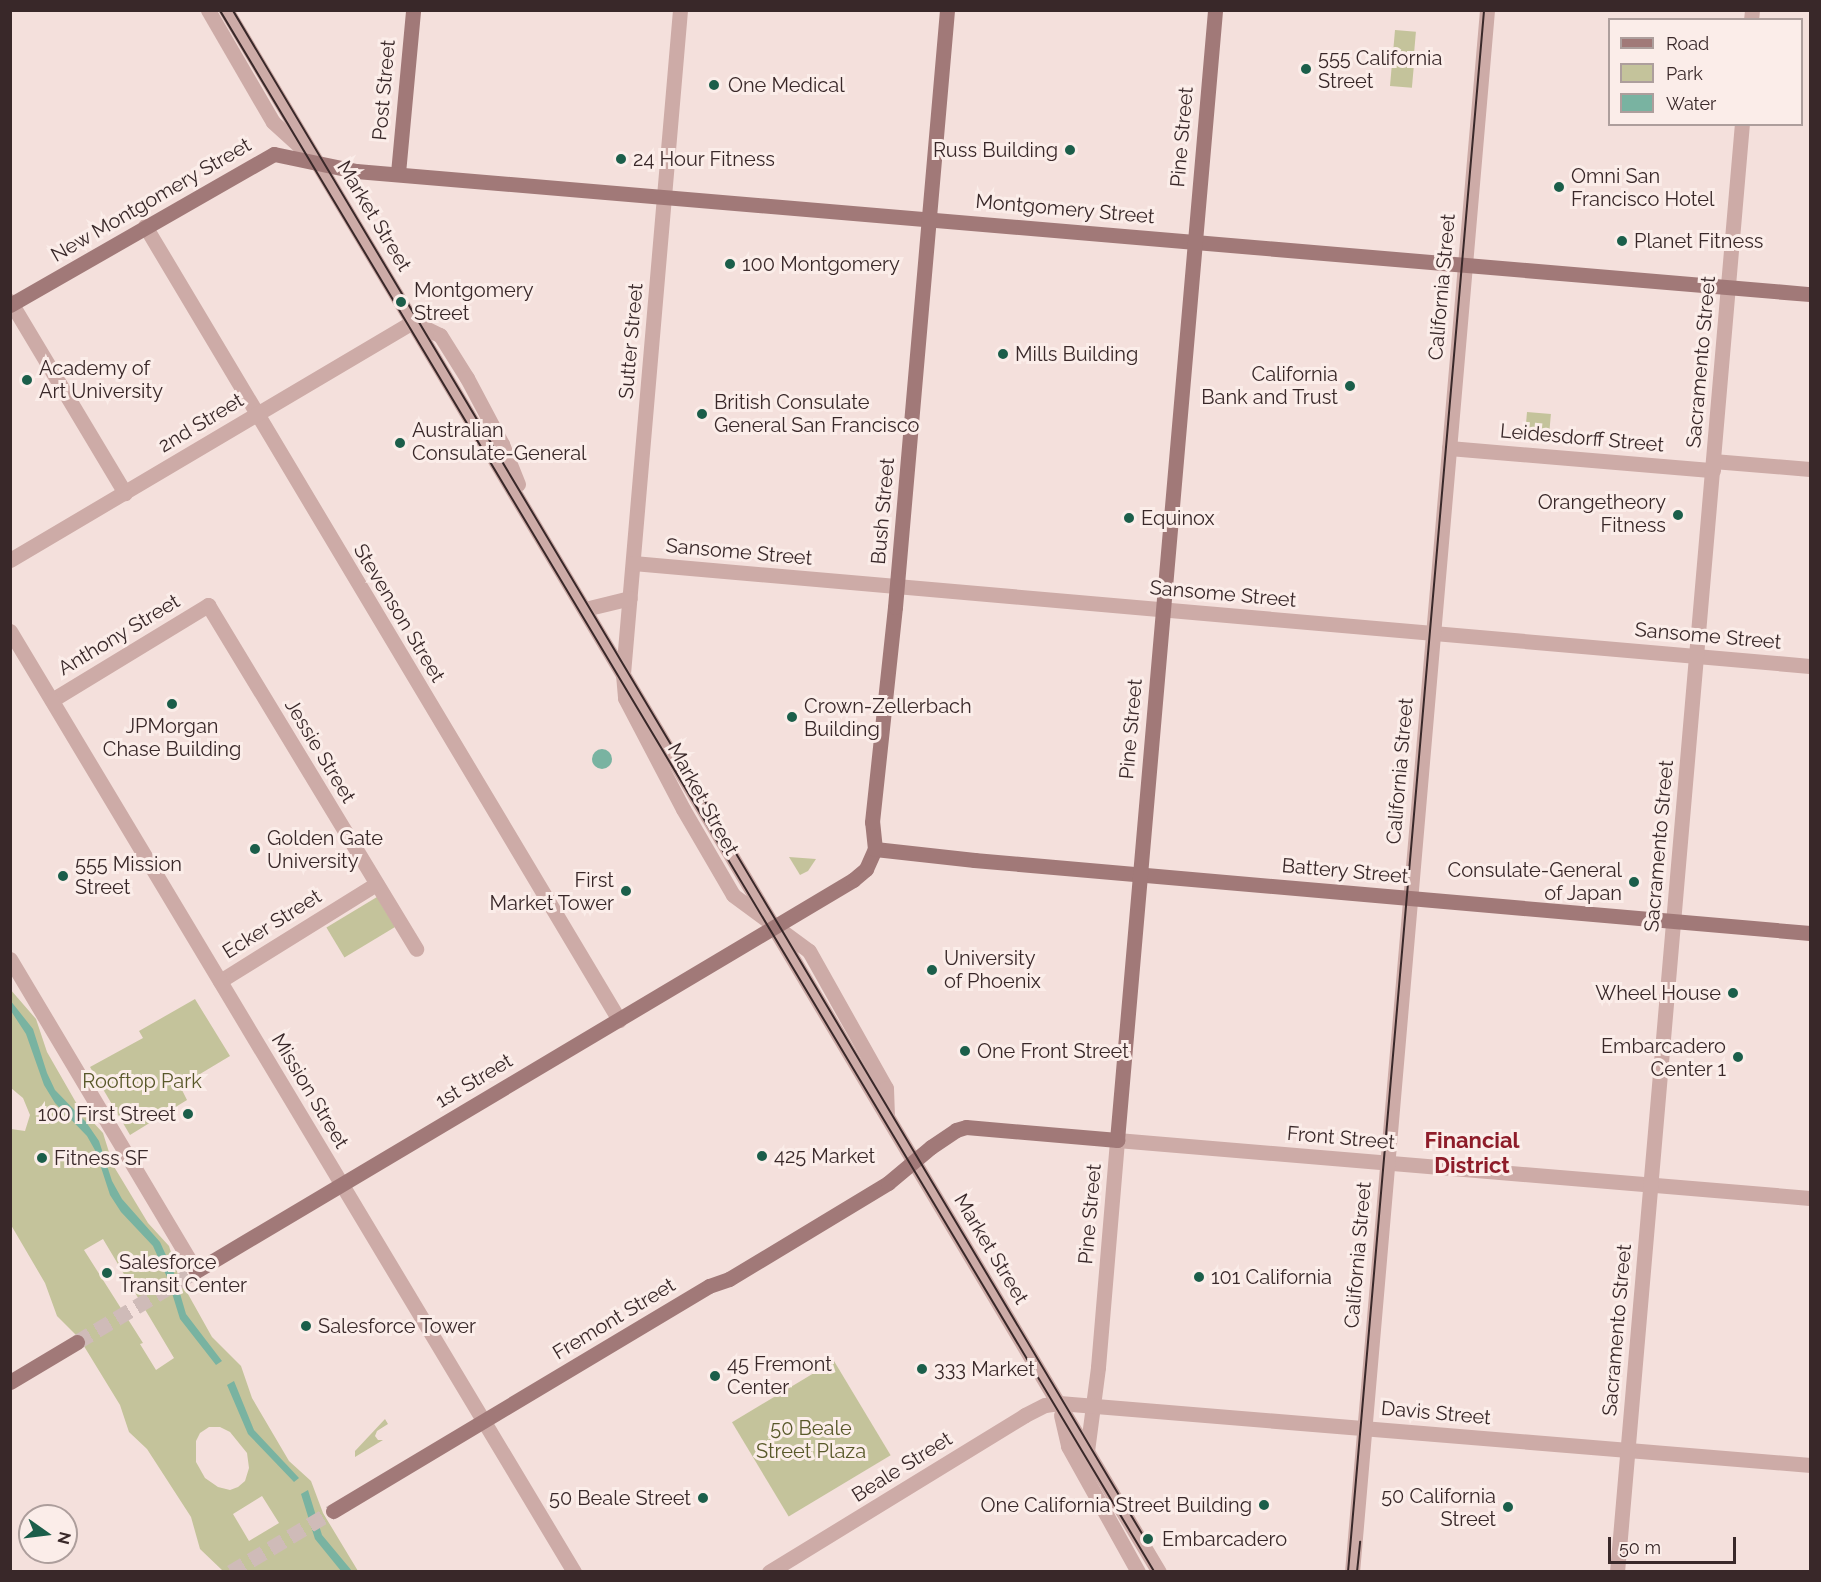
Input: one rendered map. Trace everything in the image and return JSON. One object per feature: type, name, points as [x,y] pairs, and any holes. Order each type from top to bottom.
[{"type":"main road","name":"Post Street","points":[[398,172],[413,10]]},
{"type":"main road","name":"Bush Street","points":[[875,849],[872,822],[897,587],[948,10]]},
{"type":"main road","name":"Pine Street","points":[[1117,1140],[1215,10]]},
{"type":"main road","name":"New Montgomery Street","points":[[11,303],[274,154],[317,162]]},
{"type":"main road","name":"Montgomery Street","points":[[317,162],[356,171],[398,172],[1810,294]]},
{"type":"main road","name":"Battery Street","points":[[875,849],[1139,875],[1810,933]]},
{"type":"main road","points":[[774,927],[853,880],[866,869],[875,849]]},
{"type":"main road","name":"1st Street","points":[[196,1271],[774,927]]},
{"type":"main road","name":"Front Street","points":[[914,1161],[947,1135],[966,1127],[1117,1140]]},
{"type":"main road","name":"Fremont Street","points":[[333,1511],[710,1286],[729,1279],[769,1255],[888,1183],[914,1161]]},
{"type":"main road","points":[[10,1382],[77,1342]]},
{"type":"street","name":"Market Street","points":[[208,10],[273,122],[317,162]]},
{"type":"street","name":"Market Street","points":[[226,10],[774,927],[808,951],[886,1088],[887,1116],[1160,1572]]},
{"type":"street","name":"Market Street","points":[[234,10],[254,58]]},
{"type":"street","name":"Sutter Street","points":[[623,674],[680,10]]},
{"type":"street","name":"California Street","points":[[1352,1572],[1487,10]]},
{"type":"street","name":"Sacramento Street","points":[[1617,1572],[1742,126]]},
{"type":"street","name":"Stevenson Street","points":[[145,226],[619,1020]]},
{"type":"street","points":[[11,303],[125,493]]},
{"type":"street","name":"2nd Street","points":[[10,561],[412,322]]},
{"type":"street","name":"Leidesdorff Street","points":[[1449,448],[1810,469]]},
{"type":"street","name":"Sansome Street","points":[[633,563],[1810,666]]},
{"type":"street","points":[[585,609],[630,598]]},
{"type":"street","name":"Anthony Street","points":[[52,700],[208,605]]},
{"type":"street","name":"Jessie Street","points":[[208,605],[416,949]]},
{"type":"street","name":"Mission Street","points":[[10,631],[574,1572]]},
{"type":"street","name":"Ecker Street","points":[[220,981],[376,884]]},
{"type":"street","points":[[10,959],[196,1271]]},
{"type":"street","name":"Front Street","points":[[1117,1140],[1810,1198]]},
{"type":"street","name":"Pine Street","points":[[1087,1451],[1117,1140]]},
{"type":"street","name":"Market Street","points":[[1059,1403],[1068,1446],[1138,1572]]},
{"type":"street","name":"Davis Street","points":[[1059,1403],[1810,1465]]},
{"type":"street","name":"Beale Street","points":[[769,1572],[1025,1415],[1045,1405],[1059,1403]]},
{"type":"green space","points":[[1395,30],[1416,32],[1414,55],[1393,53]]},
{"type":"green space","points":[[1392,63],[1414,65],[1412,88],[1390,86]]},
{"type":"green space","points":[[1527,412],[1551,414],[1549,432],[1525,430]]},
{"type":"green space","points":[[789,857],[816,859],[808,871],[800,875]]},
{"type":"green space","points":[[377,897],[395,927],[344,957],[326,927]]},
{"type":"green space","name":"Salesforce Transit Center","points":[[10,989],[36,1019],[47,1052],[78,1106],[103,1133],[113,1165],[148,1223],[169,1246],[179,1278],[212,1337],[241,1366],[252,1398],[289,1461],[311,1481],[323,1513],[358,1571],[223,1571],[200,1549],[191,1517],[147,1449],[129,1432],[120,1405],[79,1338],[57,1316],[45,1283],[11,1225],[11,1129],[25,1131],[30,1115],[23,1098],[11,1088]],"holes":[[[103,1239],[174,1358],[156,1370],[140,1344],[143,1343],[84,1250]],[[209,1427],[220,1427],[230,1432],[247,1453],[249,1468],[245,1481],[238,1487],[230,1490],[218,1487],[205,1478],[196,1462],[196,1441],[200,1433]],[[262,1496],[279,1523],[249,1541],[233,1514]]]},
{"type":"green space","name":"Rooftop Park","points":[[195,999],[230,1056],[180,1086],[187,1100],[130,1135],[90,1067],[143,1038],[139,1031]]},
{"type":"green space","name":"50 Beale Street Plaza","points":[[834,1361],[891,1455],[789,1517],[732,1422]]},
{"type":"green space","points":[[385,1419],[388,1424],[377,1431],[375,1436],[378,1440],[383,1440],[355,1457],[355,1451]]},
{"type":"water","points":[[602,749],[609,752],[612,759],[609,766],[602,769],[595,766],[592,759],[595,752]]},
{"type":"water","points":[[10,1000],[33,1029],[55,1090],[86,1122],[99,1141],[112,1181],[122,1199],[160,1242],[174,1273],[186,1314],[222,1361],[216,1365],[180,1319],[167,1277],[153,1246],[121,1212],[110,1195],[96,1152],[87,1136],[55,1103],[44,1085],[26,1034],[11,1011]]},
{"type":"water","points":[[234,1381],[254,1430],[299,1478],[294,1482],[248,1434],[227,1385]]},
{"type":"water","points":[[308,1490],[322,1535],[352,1571],[341,1571],[315,1539],[301,1494]]},
{"type":"tunnel","points":[[77,1342],[196,1271]]},
{"type":"tunnel","points":[[231,1572],[333,1511]]},
{"type":"tram line","points":[[220,10],[1155,1572]]},
{"type":"tram line","points":[[233,10],[1143,1535]]},
{"type":"tram line","points":[[1348,1572],[1484,10]]},
{"type":"tram line","points":[[1357,1572],[1360,1542]]},
{"type":"place","name":"555 California Street","points":[[1306,69]]},
{"type":"place","name":"One Medical","points":[[714,85]]},
{"type":"place","name":"Russ Building","points":[[1070,150]]},
{"type":"place","name":"24 Hour Fitness","points":[[621,159]]},
{"type":"place","name":"Omni San Francisco Hotel","points":[[1559,187]]},
{"type":"place","name":"Planet Fitness","points":[[1622,241]]},
{"type":"place","name":"100 Montgomery","points":[[730,264]]},
{"type":"place","name":"Montgomery Street","points":[[401,302]]},
{"type":"place","name":"Mills Building","points":[[1003,354]]},
{"type":"place","name":"Academy of Art University","points":[[27,380]]},
{"type":"place","name":"California Bank and Trust","points":[[1350,386]]},
{"type":"place","name":"British Consulate General San Francisco","points":[[702,414]]},
{"type":"place","name":"Australian Consulate-General","points":[[400,443]]},
{"type":"place","name":"Orangetheory Fitness","points":[[1678,515]]},
{"type":"place","name":"Equinox","points":[[1129,518]]},
{"type":"place","name":"JPMorgan Chase Building","points":[[172,704]]},
{"type":"place","name":"Crown-Zellerbach Building","points":[[792,717]]},
{"type":"place","name":"Golden Gate University","points":[[255,849]]},
{"type":"place","name":"555 Mission Street","points":[[63,876]]},
{"type":"place","name":"Consulate-General of Japan","points":[[1634,882]]},
{"type":"place","name":"First Market Tower","points":[[626,891]]},
{"type":"place","name":"University of Phoenix","points":[[932,970]]},
{"type":"place","name":"Wheel House","points":[[1733,993]]},
{"type":"place","name":"One Front Street","points":[[965,1051]]},
{"type":"place","name":"Embarcadero Center 1","points":[[1738,1057]]},
{"type":"place","name":"100 First Street","points":[[188,1114]]},
{"type":"place","name":"425 Market","points":[[762,1156]]},
{"type":"place","name":"Fitness SF","points":[[42,1158]]},
{"type":"place","name":"Salesforce Transit Center","points":[[107,1273]]},
{"type":"place","name":"101 California","points":[[1199,1277]]},
{"type":"place","name":"Salesforce Tower","points":[[306,1326]]},
{"type":"place","name":"333 Market","points":[[922,1369]]},
{"type":"place","name":"45 Fremont Center","points":[[715,1376]]},
{"type":"place","name":"50 Beale Street","points":[[703,1498]]},
{"type":"place","name":"One California Street Building","points":[[1264,1505]]},
{"type":"place","name":"50 California Street","points":[[1508,1507]]},
{"type":"place","name":"Embarcadero","points":[[1148,1539]]},
{"type":"district","name":"Financial District","points":[[1472,1152]]}]
